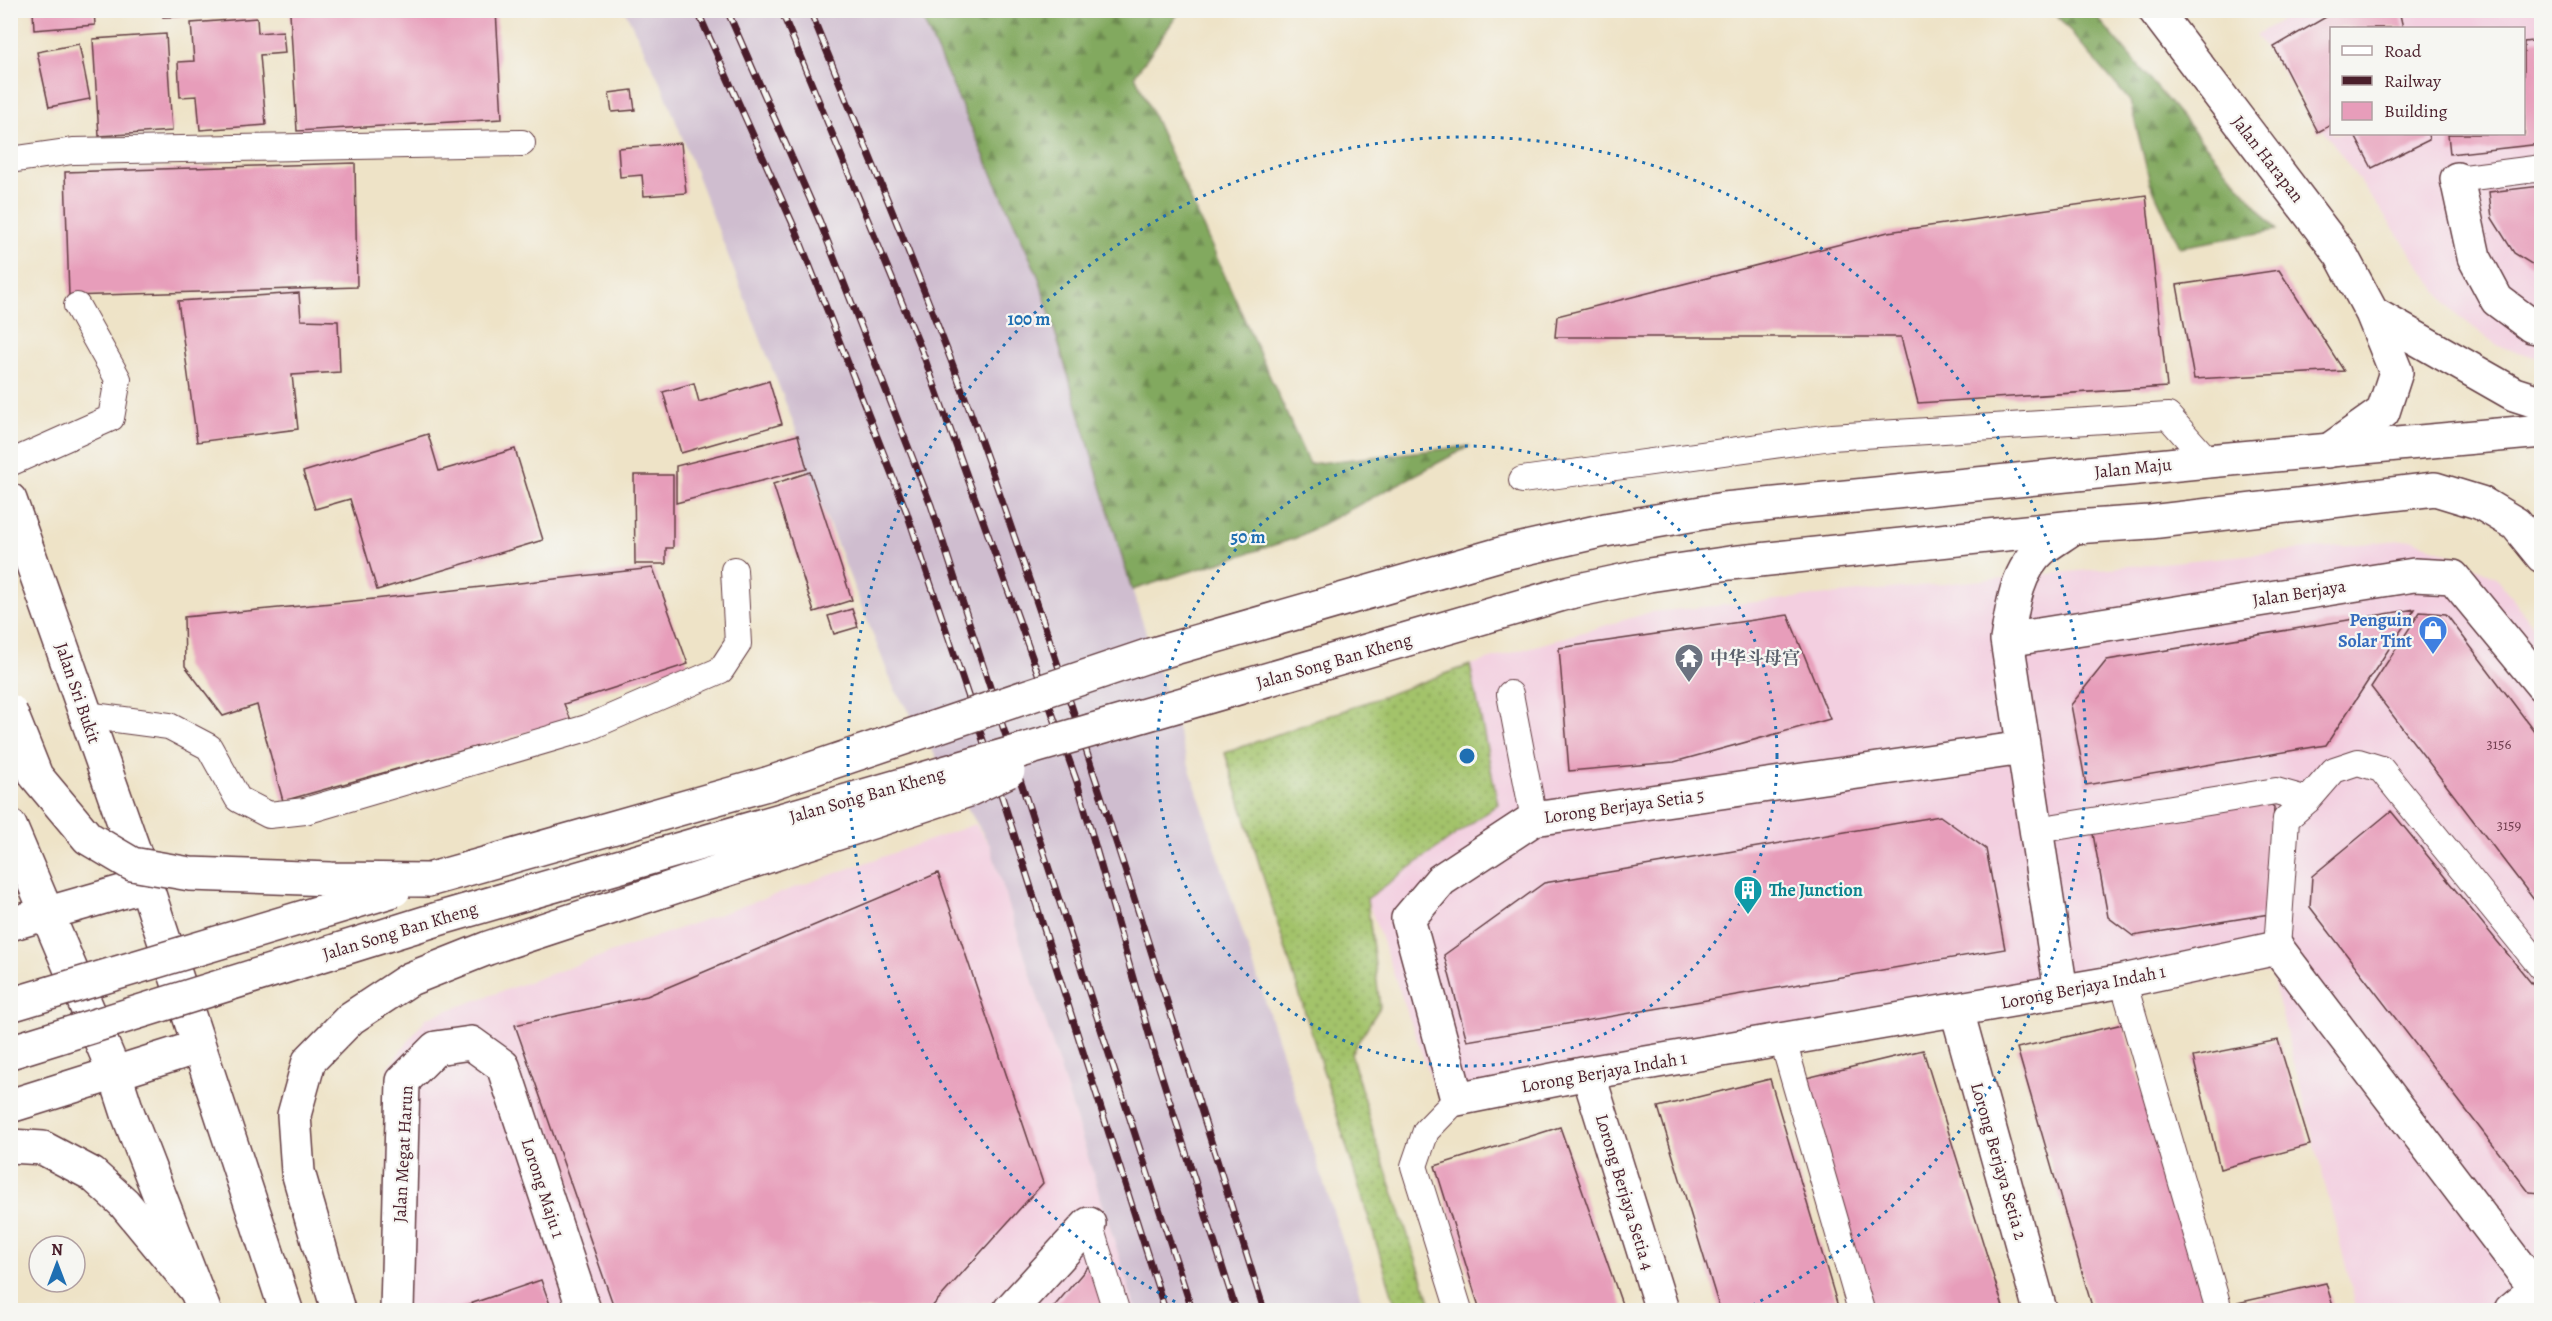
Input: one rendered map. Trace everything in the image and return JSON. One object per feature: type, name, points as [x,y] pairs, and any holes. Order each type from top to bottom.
[{"type":"main road","name":"Jalan Harapan","points":[[2156,10],[2341,255],[2372,313],[2396,372],[2383,412],[2328,451]]},
{"type":"main road","points":[[2457,179],[2474,257],[2497,300],[2532,326],[2541,328]]},
{"type":"main road","points":[[2372,313],[2514,394],[2541,403]]},
{"type":"main road","name":"Jalan Maju","points":[[428,880],[767,784],[1150,655],[1504,553],[1605,530],[1724,509],[2541,431]]},
{"type":"main road","points":[[2061,991],[2007,640],[2013,598],[2027,570],[2041,550],[2074,527],[2150,522],[2435,489],[2481,503],[2516,524],[2541,556]]},
{"type":"main road","name":"Jalan Sri Bukit","points":[[10,500],[146,885],[198,1047]]},
{"type":"main road","name":"Jalan Song Ban Kheng","points":[[10,1052],[441,918],[1570,592],[1649,575],[1730,563],[2074,527]]},
{"type":"main road","name":"Jalan Berjaya","points":[[2007,640],[2414,574],[2453,577],[2541,686]]},
{"type":"main road","points":[[10,711],[36,776],[88,838],[132,864],[190,874],[428,880]]},
{"type":"main road","points":[[338,1311],[298,1172],[294,1115],[309,1061],[351,1018],[410,979],[488,948],[966,791],[1093,730]]},
{"type":"main road","name":"Lorong Berjaya Setia 5","points":[[1457,1099],[1408,919],[1441,880],[1534,819],[2024,748]]},
{"type":"main road","points":[[10,826],[49,912],[115,1074],[200,1300]]},
{"type":"main road","points":[[10,1005],[428,880]]},
{"type":"main road","points":[[10,924],[146,885]]},
{"type":"main road","points":[[2277,948],[2540,1290],[2511,1311]]},
{"type":"main road","name":"Lorong Berjaya Indah 1","points":[[1457,1099],[1588,1073],[2123,981],[2277,948]]},
{"type":"main road","name":"Lorong Berjaya Setia 2","points":[[1957,1011],[2040,1311]]},
{"type":"main road","name":"Jalan Megat Harun","points":[[397,1311],[404,1081],[436,1048],[471,1043],[503,1066]]},
{"type":"main road","points":[[10,1106],[198,1047],[286,1311]]},
{"type":"main road","name":"Lorong Maju 1","points":[[503,1066],[584,1311]]},
{"type":"main road","name":"Lorong Berjaya Setia 4","points":[[1588,1073],[1662,1311]]},
{"type":"main road","points":[[10,1146],[43,1148],[92,1174],[124,1203],[200,1300]]},
{"type":"main road","points":[[1010,1311],[1089,1224]]},
{"type":"lane","points":[[10,160],[73,151],[522,143]]},
{"type":"lane","points":[[2457,179],[2541,168]]},
{"type":"lane","points":[[10,463],[111,418],[118,379],[77,306]]},
{"type":"lane","points":[[1522,480],[1831,437],[2168,416],[2208,461]]},
{"type":"lane","points":[[86,715],[169,726],[208,747],[238,799],[269,815],[305,811],[587,728],[721,670],[738,644],[734,570]]},
{"type":"lane","points":[[1510,694],[1534,819]]},
{"type":"lane","points":[[2277,948],[2286,819],[2308,800],[2334,770],[2358,762],[2381,769],[2541,968]]},
{"type":"lane","points":[[2037,830],[2276,791],[2308,800]]},
{"type":"lane","points":[[2123,981],[2218,1311]]},
{"type":"lane","points":[[1783,1041],[1861,1311]]},
{"type":"lane","points":[[1457,1099],[1426,1131],[1414,1166],[1459,1311]]},
{"type":"lane","points":[[1089,1224],[1116,1311]]},
{"type":"shaded area","points":[[625,11],[919,11],[1039,278],[1137,605],[1365,1310],[1136,1310],[990,845],[894,688],[807,469],[798,435],[663,88]]},
{"type":"shaded area","points":[[2296,11],[2541,11],[2541,359],[2498,346],[2452,311],[2256,35]]},
{"type":"shaded area","points":[[2411,539],[2452,555],[2496,577],[2541,636],[2541,1310],[2357,1310],[2271,972],[1435,1090],[1367,899],[1498,804],[1470,665],[1651,612]]},
{"type":"shaded area","points":[[975,824],[990,845],[1136,1310],[388,1310],[388,1068],[426,1018]]},
{"type":"green space","points":[[919,11],[1180,11],[1135,75],[1309,464],[1470,446],[1296,538],[1132,590],[1039,278]]},
{"type":"green space","points":[[2053,11],[2092,11],[2277,230],[2180,247],[2150,182],[2130,101]]},
{"type":"green space","points":[[1470,665],[1498,804],[1367,899],[1380,1007],[1351,1053],[1373,1132],[1433,1310],[1397,1310],[1225,753]]},
{"type":"building","points":[[33,10],[94,10],[95,25],[34,30]]},
{"type":"building","points":[[163,10],[246,10],[246,14],[163,17]]},
{"type":"building","points":[[333,10],[496,10],[502,119],[297,131],[290,13]]},
{"type":"building","points":[[2338,10],[2399,10],[2403,27],[2330,27],[2330,126],[2318,132],[2274,47]]},
{"type":"building","points":[[257,18],[258,33],[283,31],[285,53],[260,55],[266,125],[200,130],[197,96],[180,97],[178,62],[194,61],[191,23]]},
{"type":"building","points":[[166,34],[172,131],[99,136],[93,39]]},
{"type":"building","points":[[2541,40],[2541,144],[2450,154],[2448,135],[2525,135],[2525,42]]},
{"type":"building","points":[[79,44],[90,99],[49,107],[37,52]]},
{"type":"building","points":[[632,90],[635,110],[612,112],[609,93]]},
{"type":"building","points":[[2355,135],[2428,135],[2429,140],[2372,168]]},
{"type":"building","points":[[681,143],[686,193],[644,196],[642,175],[620,177],[618,148]]},
{"type":"building","points":[[355,163],[357,287],[69,296],[65,172]]},
{"type":"building","points":[[2541,186],[2541,270],[2514,253],[2492,218],[2489,192]]},
{"type":"building","points":[[2146,195],[2167,387],[1918,403],[1901,337],[1555,337],[1557,316],[1888,232]]},
{"type":"building","points":[[2279,270],[2344,371],[2194,379],[2177,285]]},
{"type":"building","points":[[299,293],[301,320],[338,321],[340,372],[292,375],[298,429],[197,442],[178,301]]},
{"type":"building","points":[[769,381],[782,424],[681,453],[663,392],[694,383],[699,402]]},
{"type":"building","points":[[428,434],[439,471],[515,449],[543,540],[377,590],[350,499],[315,509],[303,472]]},
{"type":"building","points":[[798,435],[807,469],[676,503],[676,466]]},
{"type":"building","points":[[810,472],[852,600],[814,612],[773,484]]},
{"type":"building","points":[[634,475],[673,475],[673,548],[666,548],[666,564],[635,564]]},
{"type":"building","points":[[653,568],[688,664],[564,704],[571,720],[283,801],[257,705],[223,716],[185,666],[184,617],[374,599]]},
{"type":"building","points":[[852,609],[858,627],[834,634],[828,616]]},
{"type":"building","points":[[2415,609],[2326,745],[2086,785],[2071,705],[2107,660]]},
{"type":"building","points":[[2420,612],[2446,614],[2541,740],[2541,909],[2371,687]]},
{"type":"building","name":"中华斗母宫","points":[[1788,615],[1830,719],[1674,762],[1569,771],[1559,648]]},
{"type":"building","points":[[2262,798],[2274,807],[2269,914],[2133,936],[2108,917],[2091,823]]},
{"type":"building","points":[[2391,811],[2541,995],[2541,1193],[2529,1192],[2310,907],[2312,876]]},
{"type":"building","name":"The Junction","points":[[1940,816],[1986,849],[2005,949],[1467,1041],[1444,955],[1544,883]]},
{"type":"building","points":[[938,873],[1043,1183],[929,1310],[615,1310],[515,1025],[647,996]]},
{"type":"building","points":[[2123,1024],[2207,1310],[2093,1310],[2017,1048]]},
{"type":"building","points":[[2278,1040],[2310,1145],[2220,1169],[2193,1057]]},
{"type":"building","points":[[1923,1050],[2004,1310],[1874,1310],[1802,1079]]},
{"type":"building","points":[[1770,1079],[1839,1310],[1720,1310],[1658,1107]]},
{"type":"building","points":[[1560,1127],[1624,1310],[1480,1310],[1435,1166]]},
{"type":"building","points":[[1092,1262],[1106,1310],[1051,1310]]},
{"type":"building","points":[[541,1280],[552,1310],[452,1310]]},
{"type":"building","points":[[2326,1283],[2334,1310],[2239,1310],[2237,1303]]},
{"type":"railway","points":[[697,10],[796,231],[907,513],[1005,806],[1165,1310]]},
{"type":"railway","points":[[727,10],[820,222],[931,505],[1192,1310]]},
{"type":"railway","points":[[781,10],[922,351],[1077,782],[1155,1055],[1236,1310]]},
{"type":"railway","points":[[810,10],[929,303],[1031,584],[1166,998],[1264,1310]]},
{"type":"place","name":"Penguin Solar Tint","points":[[2433,656]]},
{"type":"place","name":"中华斗母宫","points":[[1689,684]]},
{"type":"place","name":"The Junction","points":[[1748,916]]}]
